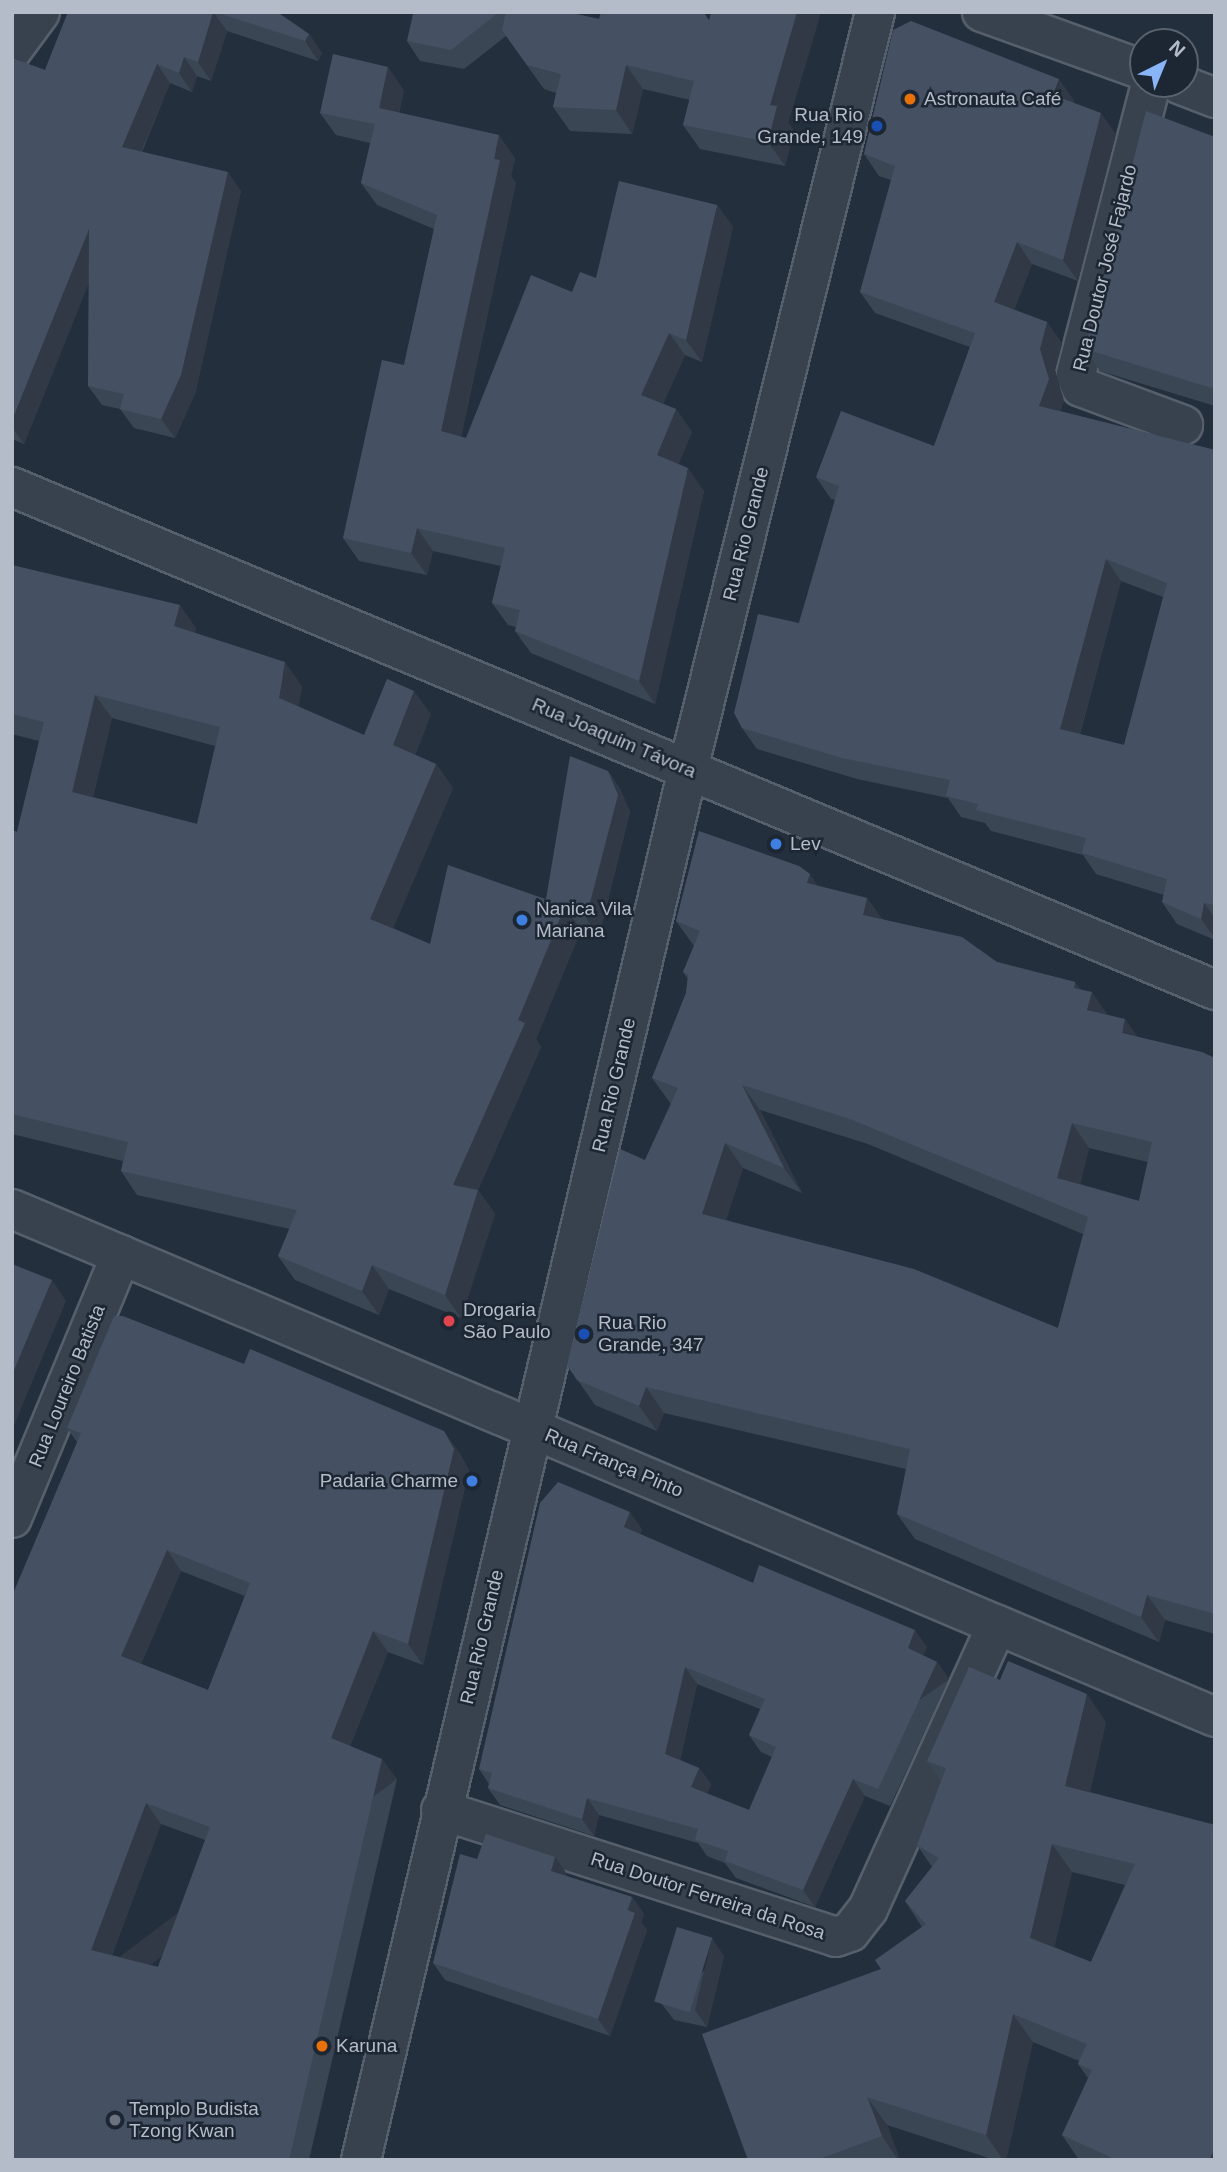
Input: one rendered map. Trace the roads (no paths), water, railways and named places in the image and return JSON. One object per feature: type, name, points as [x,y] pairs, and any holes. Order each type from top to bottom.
[{"type":"street","points":[[12,50],[40,12]]},
{"type":"street","name":"Rua Rio Grande","points":[[361,2160],[441,1810],[688,769],[875,12]]},
{"type":"street","points":[[982,12],[1129,66]]},
{"type":"street","name":"Rua Doutor José Fajardo","points":[[1148,98],[1076,375],[1081,387],[1183,425]]},
{"type":"street","name":"Rua Joaquim Távora","points":[[12,487],[1215,990]]},
{"type":"street","name":"Rua França Pinto","points":[[12,1209],[1215,1717]]},
{"type":"street","name":"Rua Loureiro Batista","points":[[12,1518],[121,1255]]},
{"type":"street","name":"Rua Doutor Ferreira da Rosa","points":[[441,1810],[836,1937],[850,1932],[868,1909],[997,1625]]},
{"type":"place","name":"Astronauta Café","points":[[910,99]]},
{"type":"place","name":"Rua Rio Grande, 149","points":[[877,126]]},
{"type":"place","name":"Lev","points":[[776,844]]},
{"type":"place","name":"Nanica Vila Mariana","points":[[522,920]]},
{"type":"place","name":"Drogaria São Paulo","points":[[449,1321]]},
{"type":"place","name":"Rua Rio Grande, 347","points":[[584,1334]]},
{"type":"place","name":"Padaria Charme","points":[[472,1481]]},
{"type":"place","name":"Karuna","points":[[322,2046]]},
{"type":"place","name":"Templo Budista Tzong Kwan","points":[[115,2120]]}]
